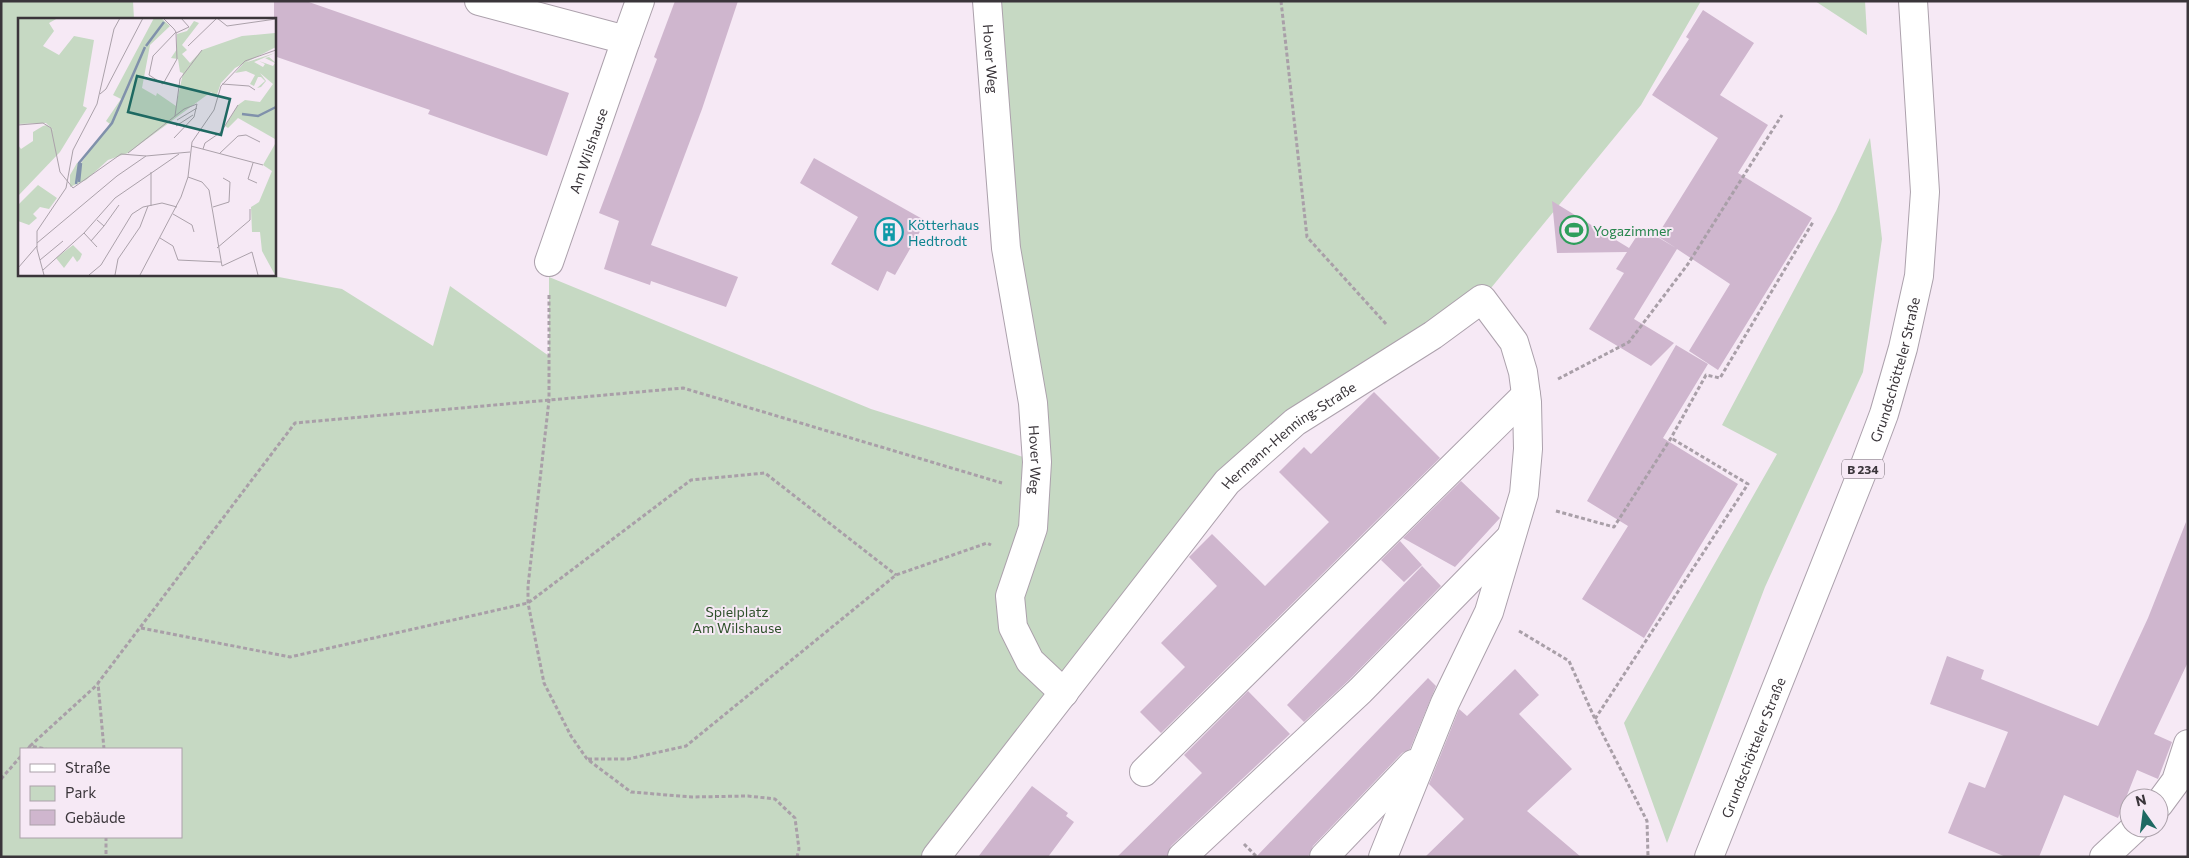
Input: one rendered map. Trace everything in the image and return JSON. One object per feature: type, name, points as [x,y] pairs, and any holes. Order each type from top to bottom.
[{"type":"street","points":[[480,1],[626,40]]},
{"type":"street","name":"Am Wilshause","points":[[548,262],[640,1]]},
{"type":"street","name":"Hover Weg","points":[[987,1],[1006,248],[1033,403],[1037,462],[1033,528],[1010,596],[1013,627],[1030,661],[1064,693]]},
{"type":"street","name":"Grundschötteler Straße","points":[[1709,857],[1863,470],[1884,414],[1903,348],[1919,276],[1925,192],[1913,1]]},
{"type":"street","name":"Hermann-Henning-Straße","points":[[1064,693],[1227,482],[1294,422],[1410,350],[1482,299],[1514,342],[1523,372],[1526,395],[1528,449],[1521,502],[1489,612],[1445,703],[1383,857]]},
{"type":"street","points":[[1144,772],[1526,395]]},
{"type":"street","points":[[1182,857],[1360,691],[1512,537]]},
{"type":"street","points":[[936,857],[1064,693]]},
{"type":"street","points":[[2169,790],[2176,781],[2188,744]]},
{"type":"street","name":"Hermann-Henning-Straße","points":[[1324,857],[1425,752]]},
{"type":"street","points":[[2104,857],[2124,838]]},
{"type":"path","points":[[1281,1],[1308,236],[1410,350]]},
{"type":"path","points":[[1526,395],[1629,342],[1688,264],[1782,115]]},
{"type":"path","points":[[1521,502],[1614,527],[1671,438],[1706,375],[1720,378],[1813,222]]},
{"type":"path","points":[[548,262],[549,400],[528,603],[544,683],[571,736],[587,759],[631,792],[692,797],[748,796],[775,799],[794,818],[799,849],[797,857]]},
{"type":"path","points":[[29,748],[98,684],[295,423],[683,388],[1036,493]]},
{"type":"path","points":[[1595,720],[1748,484],[1671,438]]},
{"type":"path","points":[[141,628],[290,657],[528,603],[691,480],[765,473],[896,575]]},
{"type":"path","points":[[587,759],[628,759],[686,746],[896,575],[987,543],[1022,561]]},
{"type":"path","points":[[1489,612],[1569,661],[1595,720],[1647,821],[1648,857]]},
{"type":"path","points":[[98,684],[104,748]]},
{"type":"path","points":[[1,779],[20,757]]},
{"type":"path","points":[[106,838],[106,857]]},
{"type":"green space","name":"Spielplatz Am Wilshause","points":[[1,1],[133,1],[134,18],[18,18],[18,275],[268,275],[342,289],[433,346],[450,286],[549,356],[549,277],[871,409],[1036,461],[987,1],[1701,1],[1641,105],[1482,299],[1227,482],[938,857],[1,857]]},
{"type":"green space","points":[[1815,1],[1865,1],[1867,35]]},
{"type":"green space","points":[[1870,138],[1882,239],[1863,372],[1765,587],[1667,843],[1624,723],[1777,454],[1722,425],[1836,211]]},
{"type":"building","points":[[274,1],[306,1],[569,93],[547,156],[428,114],[430,110],[275,56]]},
{"type":"building","points":[[675,1],[738,1],[702,109],[651,245],[738,277],[726,307],[651,281],[650,285],[604,269],[619,221],[599,213],[657,59],[654,57]]},
{"type":"building","points":[[1703,10],[1754,43],[1720,95],[1768,125],[1738,173],[1812,218],[1718,370],[1689,351],[1730,284],[1677,249],[1634,319],[1674,343],[1651,366],[1589,329],[1624,273],[1616,269],[1627,252],[1557,253],[1552,201],[1629,248],[1642,228],[1676,248],[1657,236],[1718,138],[1652,95],[1689,39],[1686,37]]},
{"type":"building","name":"Kötterhaus Hedtrodt","points":[[814,158],[926,221],[895,275],[887,271],[878,291],[831,264],[858,217],[800,183]]},
{"type":"building","points":[[1676,345],[1708,364],[1663,438],[1738,484],[1644,638],[1582,599],[1628,526],[1587,501]]},
{"type":"building","points":[[1374,392],[1440,458],[1161,733],[1140,712],[1185,667],[1161,643],[1217,586],[1189,557],[1212,534],[1265,586],[1329,522],[1279,472],[1304,447],[1311,454]]},
{"type":"building","points":[[1461,481],[1500,518],[1455,567],[1403,538]]},
{"type":"building","points":[[2186,522],[2188,662],[2154,734],[2172,742],[2158,779],[2137,770],[2130,788],[2119,788],[2118,818],[2064,795],[2039,857],[2006,857],[1948,833],[1969,782],[1985,788],[2008,732],[1930,704],[1947,656],[1984,670],[1981,679],[2098,726],[2148,618]]},
{"type":"building","points":[[1400,541],[1422,565],[1404,582],[1381,560]]},
{"type":"building","points":[[1422,566],[1441,586],[1349,680],[1304,722],[1287,705]]},
{"type":"building","points":[[1515,669],[1539,695],[1519,714],[1572,769],[1527,811],[1581,857],[1425,857],[1464,819],[1429,784],[1459,709],[1467,716]]},
{"type":"building","points":[[1428,678],[1436,686],[1410,749],[1402,753],[1313,846],[1308,857],[1256,857]]},
{"type":"building","points":[[1248,691],[1290,734],[1171,846],[1167,857],[1117,857],[1202,773],[1184,755]]},
{"type":"building","points":[[1032,786],[1068,813],[1066,816],[1074,822],[1048,857],[978,857]]},
{"type":"place","name":"Yogazimmer","points":[[1574,230]]},
{"type":"place","name":"Kötterhaus Hedtrodt","points":[[889,232]]}]
